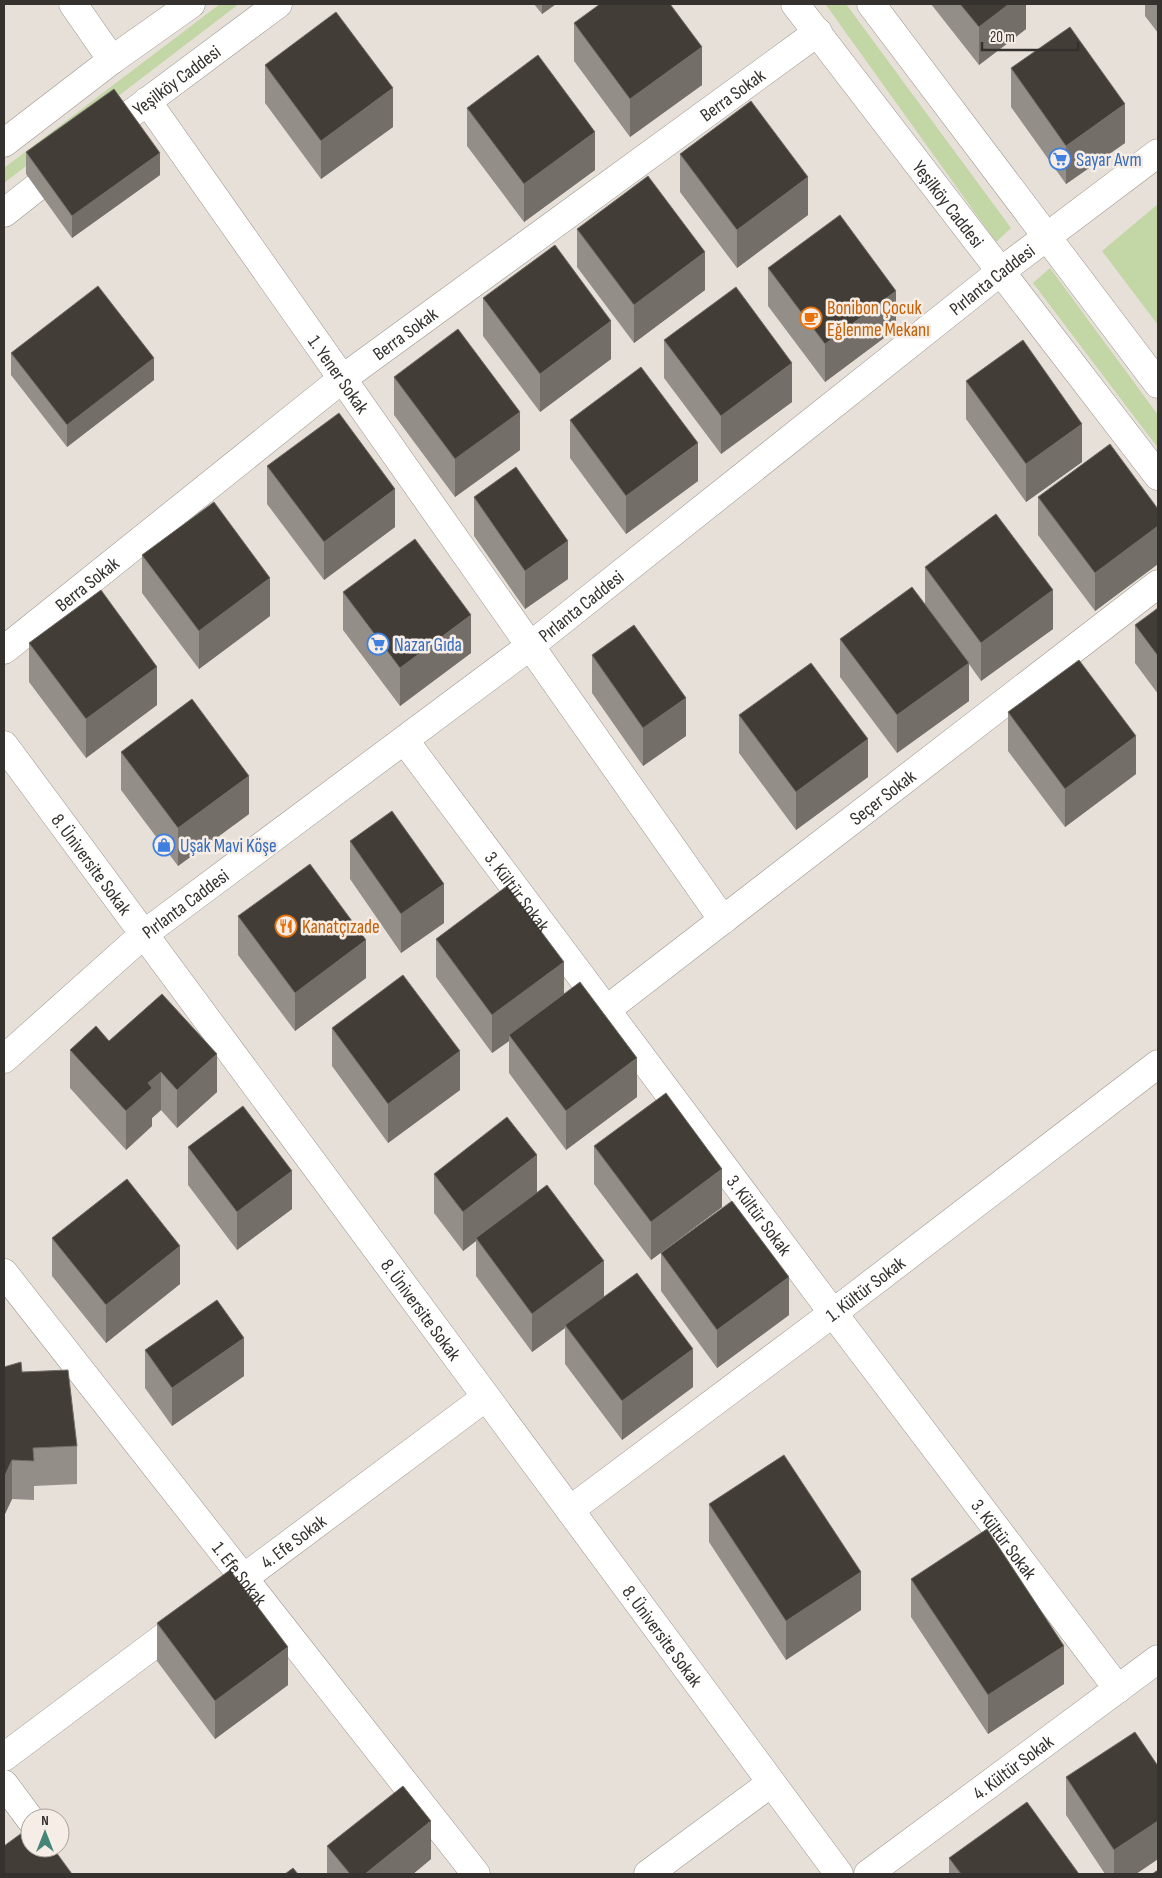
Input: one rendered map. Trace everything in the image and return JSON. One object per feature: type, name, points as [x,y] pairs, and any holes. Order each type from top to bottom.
[{"type":"street","points":[[73,4],[112,60]]},
{"type":"street","points":[[4,143],[112,60],[191,4]]},
{"type":"street","name":"Yeşilköy Caddesi","points":[[4,213],[147,101],[278,4]]},
{"type":"street","name":"Yeşilköy Caddesi","points":[[795,4],[1158,476]]},
{"type":"street","points":[[871,4],[1158,384]]},
{"type":"street","name":"Berra Sokak","points":[[4,650],[342,379],[818,32]]},
{"type":"street","name":"1. Yener Sokak","points":[[147,101],[723,920]]},
{"type":"street","name":"Pırlanta Caddesi","points":[[4,1059],[144,934],[530,646],[1000,272],[1158,153]]},
{"type":"street","name":"Seçer Sokak","points":[[606,1010],[1158,584]]},
{"type":"street","name":"3. Kültür Sokak","points":[[405,741],[833,1313],[1118,1689]]},
{"type":"street","name":"8. Üniversite Sokak","points":[[4,745],[839,1874]]},
{"type":"street","name":"1. Kültür Sokak","points":[[570,1510],[833,1313],[1158,1064]]},
{"type":"street","name":"1. Efe Sokak","points":[[4,1273],[476,1874]]},
{"type":"street","name":"4. Efe Sokak","points":[[4,1757],[486,1397]]},
{"type":"street","name":"4. Kültür Sokak","points":[[868,1874],[1158,1659]]},
{"type":"street","points":[[648,1874],[771,1783]]},
{"type":"street","points":[[4,1784],[22,1808]]},
{"type":"green space","points":[[220,4],[239,4],[4,183],[4,168]]},
{"type":"green space","points":[[846,4],[1011,228],[996,242],[826,5]]},
{"type":"green space","points":[[1158,204],[1158,325],[1102,251]]},
{"type":"green space","points":[[1050,268],[1158,415],[1158,448],[1033,283]]},
{"type":"building","points":[[600,4],[670,4],[702,47],[630,99],[574,23]]},
{"type":"building","points":[[960,4],[1009,4],[979,27]]},
{"type":"building","points":[[336,12],[393,88],[321,141],[265,65]]},
{"type":"building","points":[[1070,27],[1125,104],[1066,146],[1011,68]]},
{"type":"building","points":[[538,55],[595,132],[524,184],[467,108]]},
{"type":"building","points":[[114,89],[160,153],[72,216],[26,152]]},
{"type":"building","points":[[751,101],[808,177],[737,230],[680,154]]},
{"type":"building","points":[[648,176],[705,252],[634,305],[577,229]]},
{"type":"building","points":[[840,215],[896,291],[825,344],[768,268]]},
{"type":"building","points":[[555,245],[611,321],[540,374],[483,298]]},
{"type":"building","points":[[98,286],[154,358],[67,425],[11,353]]},
{"type":"building","points":[[736,287],[792,363],[721,416],[664,340]]},
{"type":"building","points":[[458,329],[520,412],[455,459],[394,377]]},
{"type":"building","points":[[1023,340],[1082,424],[1026,464],[966,381]]},
{"type":"building","points":[[641,367],[698,443],[626,496],[570,420]]},
{"type":"building","points":[[339,413],[395,489],[324,542],[267,466]]},
{"type":"building","points":[[1110,444],[1158,509],[1158,526],[1095,573],[1038,497]]},
{"type":"building","points":[[516,467],[568,541],[525,571],[474,497]]},
{"type":"building","points":[[214,502],[270,578],[199,631],[142,555]]},
{"type":"building","points":[[996,514],[1053,590],[981,643],[925,567]]},
{"type":"building","points":[[415,539],[471,615],[400,668],[343,592]]},
{"type":"building","points":[[912,587],[969,663],[897,715],[840,639]]},
{"type":"building","points":[[101,590],[157,667],[86,719],[29,643]]},
{"type":"building","points":[[1158,608],[1158,656],[1135,625]]},
{"type":"building","points":[[634,625],[686,698],[643,728],[592,655]]},
{"type":"building","points":[[1079,660],[1136,736],[1065,789],[1008,712]]},
{"type":"building","points":[[811,663],[868,739],[796,792],[739,715]]},
{"type":"building","points":[[192,699],[249,776],[178,828],[121,752]]},
{"type":"building","points":[[392,811],[444,884],[401,914],[350,841]]},
{"type":"building","points":[[310,864],[366,940],[295,993],[238,916]]},
{"type":"building","points":[[507,886],[564,962],[492,1015],[436,939]]},
{"type":"building","points":[[403,975],[460,1051],[388,1104],[332,1028]]},
{"type":"building","points":[[580,982],[637,1058],[566,1111],[509,1035]]},
{"type":"building","points":[[162,994],[217,1054],[177,1090],[161,1072],[148,1083],[152,1088],[126,1111],[70,1050],[96,1026],[109,1041]]},
{"type":"building","points":[[666,1093],[722,1169],[651,1222],[594,1146]]},
{"type":"building","points":[[243,1106],[292,1171],[237,1212],[188,1147]]},
{"type":"building","points":[[507,1117],[537,1155],[463,1212],[434,1174]]},
{"type":"building","points":[[127,1179],[180,1246],[106,1305],[52,1238]]},
{"type":"building","points":[[547,1185],[604,1261],[532,1314],[476,1238]]},
{"type":"building","points":[[732,1201],[789,1277],[717,1330],[661,1253]]},
{"type":"building","points":[[637,1273],[693,1349],[622,1401],[565,1325]]},
{"type":"building","points":[[217,1300],[244,1338],[172,1388],[145,1350]]},
{"type":"building","points":[[21,1362],[22,1372],[68,1370],[77,1446],[33,1448],[34,1461],[12,1460],[4,1478],[4,1367]]},
{"type":"building","points":[[784,1455],[861,1572],[786,1621],[709,1504]]},
{"type":"building","points":[[987,1529],[1064,1646],[988,1695],[911,1579]]},
{"type":"building","points":[[230,1570],[288,1647],[215,1701],[157,1623]]},
{"type":"building","points":[[1135,1732],[1158,1766],[1158,1821],[1114,1850],[1066,1777]]},
{"type":"building","points":[[403,1786],[431,1821],[365,1874],[350,1874],[327,1846]]},
{"type":"building","points":[[1027,1802],[1079,1874],[961,1874],[949,1858]]},
{"type":"building","points":[[20,1834],[20,1858],[60,1858],[72,1874],[4,1874],[4,1846]]},
{"type":"building","points":[[293,1868],[298,1874],[285,1874]]},
{"type":"place","name":"Sayar Avm","points":[[1060,159]]},
{"type":"place","name":"Bonibon Çocuk Eğlenme Mekanı","points":[[811,318]]},
{"type":"place","name":"Nazar Gıda","points":[[378,644]]},
{"type":"place","name":"Uşak Mavi Köşe","points":[[164,845]]},
{"type":"place","name":"Kanatçızade","points":[[286,926]]}]
